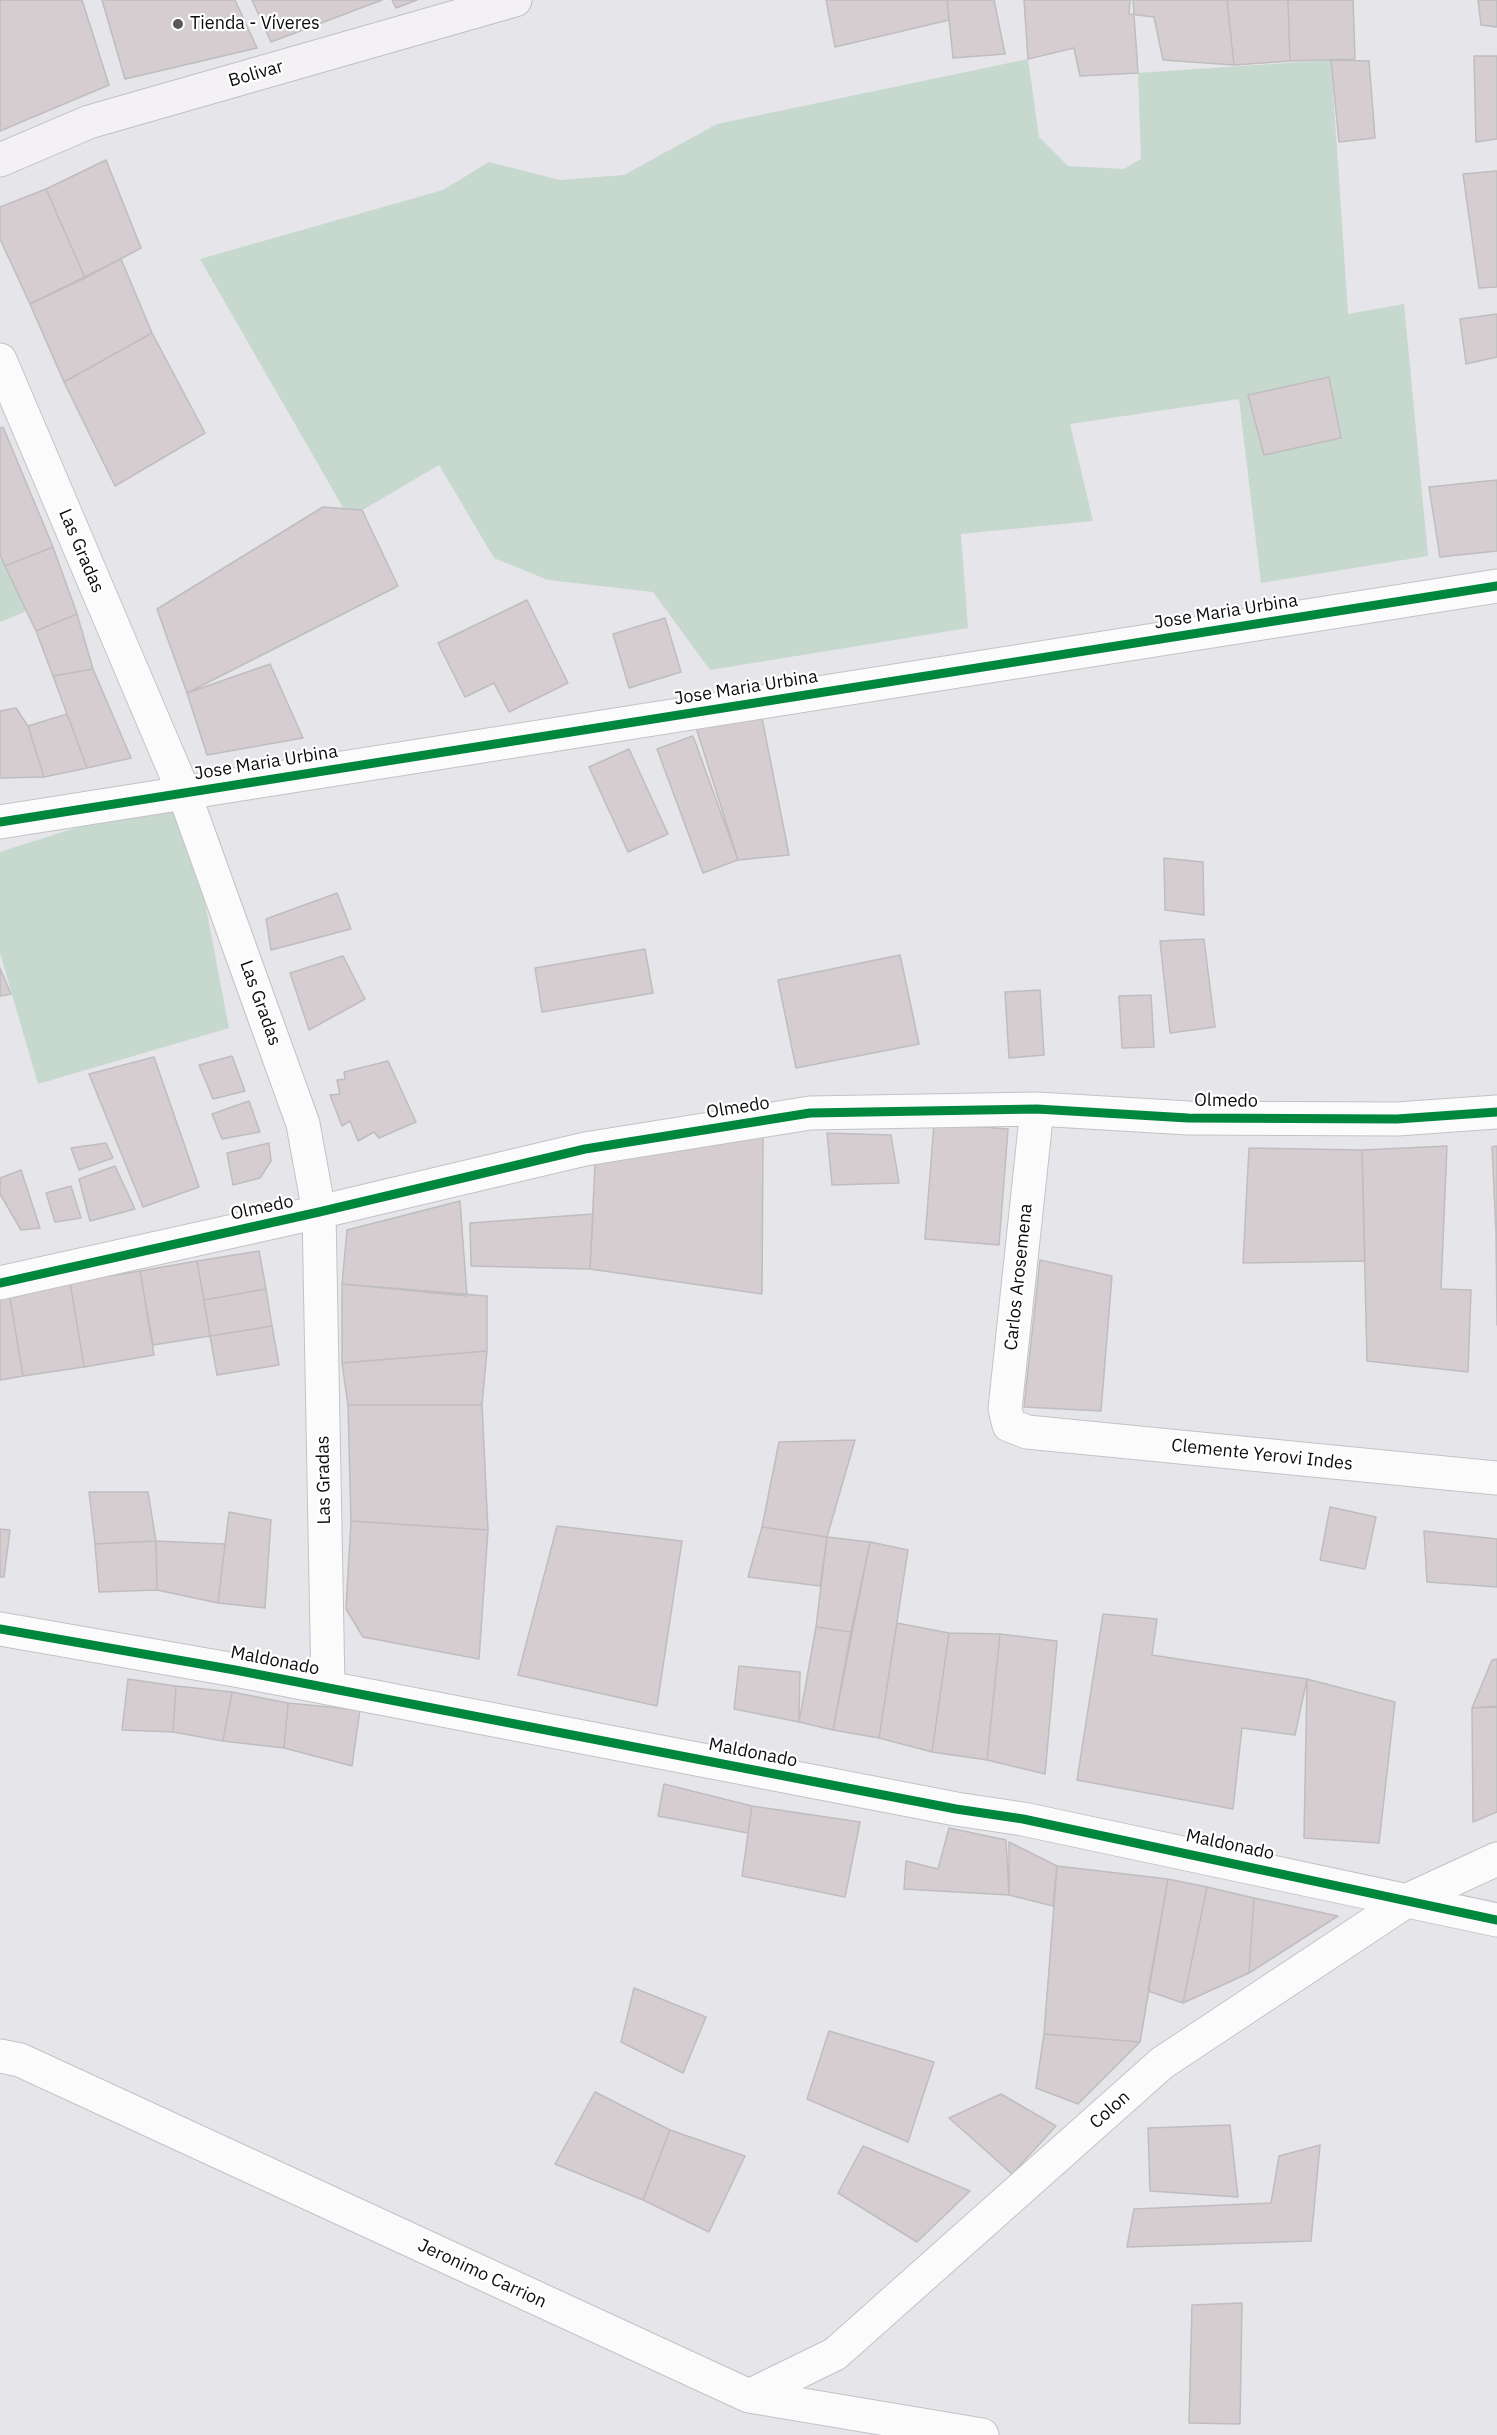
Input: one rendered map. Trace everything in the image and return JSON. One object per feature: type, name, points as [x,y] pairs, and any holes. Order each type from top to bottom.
[{"type":"main road","name":"Bolivar","points":[[0,160],[89,122],[515,0]]},
{"type":"street","name":"Las Gradas","points":[[0,360],[184,793],[303,1124],[319,1212],[328,1688]]},
{"type":"street","name":"Jose Maria Urbina","points":[[0,822],[1497,586]]},
{"type":"street","name":"Olmedo","points":[[0,1282],[319,1212],[585,1149],[810,1113],[1037,1109],[1188,1118],[1397,1119],[1497,1112]]},
{"type":"street","name":"Carlos Arosemena","points":[[1027,1432],[1009,1425],[1005,1409],[1037,1109]]},
{"type":"street","name":"Clemente Yerovi Indes","points":[[1027,1432],[1497,1479]]},
{"type":"street","name":"Maldonado","points":[[0,1629],[328,1688],[944,1807],[1023,1819],[1497,1920]]},
{"type":"street","name":"Colon","points":[[749,2396],[836,2354],[1162,2063],[1408,1900],[1497,1859]]},
{"type":"street","name":"Jeronimo Carrion","points":[[0,2056],[20,2060],[749,2396],[982,2435]]},
{"type":"shaded area","points":[[1028,59],[1039,137],[1068,166],[1124,169],[1141,159],[1138,73],[1331,60],[1348,314],[1404,304],[1428,556],[1261,583],[1239,399],[1070,424],[1093,521],[961,534],[968,628],[710,670],[653,592],[548,580],[494,558],[439,465],[349,518],[200,259],[443,190],[489,162],[560,180],[624,175],[717,124]]},
{"type":"shaded area","points":[[0,557],[27,611],[0,622]]},
{"type":"shaded area","points":[[184,793],[229,1028],[38,1084],[0,953],[0,852]]},
{"type":"building","points":[[0,0],[82,0],[109,85],[0,131]]},
{"type":"building","name":"Tienda - Víveres","points":[[102,0],[235,0],[257,48],[125,79]]},
{"type":"building","points":[[252,0],[382,0],[271,42]]},
{"type":"building","points":[[392,0],[417,0],[396,8]]},
{"type":"building","points":[[826,0],[947,0],[949,20],[835,47]]},
{"type":"building","points":[[947,0],[994,0],[1005,54],[953,58]]},
{"type":"building","points":[[1024,0],[1133,0],[1138,73],[1080,76],[1074,48],[1028,59]]},
{"type":"building","points":[[1130,0],[1227,0],[1234,65],[1163,60],[1154,17],[1129,14]]},
{"type":"building","points":[[1227,0],[1288,0],[1290,61],[1234,65]]},
{"type":"building","points":[[1288,0],[1353,0],[1355,59],[1290,61]]},
{"type":"building","points":[[1478,0],[1497,0],[1497,27],[1481,25]]},
{"type":"building","points":[[1474,56],[1497,56],[1497,139],[1476,142]]},
{"type":"building","points":[[1331,60],[1369,61],[1375,138],[1339,142]]},
{"type":"building","points":[[106,160],[141,248],[85,278],[46,189]]},
{"type":"building","points":[[1497,171],[1497,287],[1479,288],[1463,174]]},
{"type":"building","points":[[46,189],[85,278],[30,304],[0,239],[0,207]]},
{"type":"building","points":[[121,259],[152,333],[64,382],[30,304]]},
{"type":"building","points":[[1497,314],[1497,357],[1466,364],[1460,319]]},
{"type":"building","points":[[152,333],[205,433],[115,486],[64,382]]},
{"type":"building","points":[[1329,377],[1341,438],[1264,455],[1248,395]]},
{"type":"building","points":[[3,427],[53,547],[5,566],[0,555],[0,428]]},
{"type":"building","points":[[1497,480],[1497,551],[1440,557],[1429,487]]},
{"type":"building","points":[[323,507],[362,510],[398,586],[187,693],[157,609]]},
{"type":"building","points":[[53,547],[77,614],[36,631],[5,566]]},
{"type":"building","points":[[527,600],[568,683],[509,712],[494,683],[465,697],[438,643]]},
{"type":"building","points":[[77,614],[93,669],[53,676],[36,631]]},
{"type":"building","points":[[665,618],[681,672],[629,688],[613,634]]},
{"type":"building","points":[[270,664],[303,738],[207,755],[187,693]]},
{"type":"building","points":[[93,669],[131,758],[87,768],[53,676]]},
{"type":"building","points":[[16,708],[28,726],[44,777],[0,778],[0,711]]},
{"type":"building","points":[[760,708],[789,855],[738,860],[693,718]]},
{"type":"building","points":[[67,714],[87,768],[44,777],[28,726]]},
{"type":"building","points":[[693,736],[738,860],[703,873],[657,749]]},
{"type":"building","points":[[629,749],[668,834],[628,852],[589,767]]},
{"type":"building","points":[[1164,858],[1203,862],[1204,915],[1165,910]]},
{"type":"building","points":[[337,893],[351,929],[271,950],[266,919]]},
{"type":"building","points":[[1204,939],[1215,1027],[1170,1033],[1160,941]]},
{"type":"building","points":[[645,949],[653,993],[542,1012],[535,968]]},
{"type":"building","points":[[900,955],[919,1044],[796,1068],[778,980]]},
{"type":"building","points":[[343,956],[365,999],[309,1030],[290,973]]},
{"type":"building","points":[[0,968],[11,994],[0,996]]},
{"type":"building","points":[[1040,990],[1044,1055],[1009,1058],[1005,992]]},
{"type":"building","points":[[1151,995],[1154,1047],[1122,1048],[1119,996]]},
{"type":"building","points":[[232,1056],[245,1091],[213,1099],[199,1065]]},
{"type":"building","points":[[154,1057],[199,1187],[143,1207],[89,1074]]},
{"type":"building","points":[[388,1061],[416,1122],[379,1138],[374,1132],[358,1141],[350,1121],[342,1126],[330,1095],[340,1094],[337,1080],[345,1079],[344,1072]]},
{"type":"building","points":[[249,1101],[260,1132],[222,1139],[212,1114]]},
{"type":"building","points":[[934,1123],[1008,1129],[999,1245],[925,1239]]},
{"type":"building","points":[[827,1133],[891,1135],[899,1183],[832,1185]]},
{"type":"building","points":[[763,1137],[762,1294],[590,1269],[595,1164]]},
{"type":"building","points":[[106,1143],[113,1158],[79,1170],[71,1148]]},
{"type":"building","points":[[269,1143],[271,1161],[260,1178],[233,1185],[227,1153]]},
{"type":"building","points":[[1447,1146],[1441,1289],[1471,1290],[1468,1372],[1367,1361],[1362,1150]]},
{"type":"building","points":[[1497,1146],[1497,1232],[1496,1232],[1492,1147]]},
{"type":"building","points":[[1249,1148],[1362,1150],[1365,1261],[1243,1263]]},
{"type":"building","points":[[115,1166],[135,1209],[90,1221],[79,1179]]},
{"type":"building","points":[[21,1170],[40,1228],[21,1230],[0,1194],[0,1178]]},
{"type":"building","points":[[71,1186],[81,1218],[55,1222],[46,1193]]},
{"type":"building","points":[[460,1201],[467,1296],[342,1284],[347,1230]]},
{"type":"building","points":[[593,1214],[590,1269],[471,1266],[470,1223]]},
{"type":"building","points":[[1496,1232],[1497,1232],[1497,1325]]},
{"type":"building","points":[[259,1251],[266,1289],[204,1300],[197,1261]]},
{"type":"building","points":[[1040,1260],[1112,1276],[1101,1411],[1024,1407]]},
{"type":"building","points":[[197,1261],[210,1336],[153,1345],[140,1271]]},
{"type":"building","points":[[140,1271],[154,1355],[84,1367],[70,1282]]},
{"type":"building","points":[[70,1282],[84,1367],[23,1376],[9,1292]]},
{"type":"building","points":[[342,1284],[487,1296],[487,1351],[342,1363]]},
{"type":"building","points":[[266,1289],[272,1326],[210,1336],[204,1300]]},
{"type":"building","points":[[9,1292],[23,1376],[0,1380],[0,1294]]},
{"type":"building","points":[[272,1326],[279,1365],[217,1375],[210,1336]]},
{"type":"building","points":[[487,1351],[482,1405],[348,1405],[342,1363]]},
{"type":"building","points":[[348,1405],[482,1405],[488,1530],[351,1521]]},
{"type":"building","points":[[855,1440],[827,1537],[762,1527],[779,1442]]},
{"type":"building","points":[[89,1492],[148,1492],[156,1541],[95,1544]]},
{"type":"building","points":[[1330,1507],[1376,1517],[1365,1569],[1320,1560]]},
{"type":"building","points":[[229,1512],[271,1520],[265,1608],[218,1603]]},
{"type":"building","points":[[351,1521],[488,1530],[479,1659],[363,1637],[346,1609]]},
{"type":"building","points":[[557,1526],[682,1541],[657,1706],[518,1675]]},
{"type":"building","points":[[762,1527],[827,1537],[820,1586],[748,1577]]},
{"type":"building","points":[[0,1529],[10,1530],[4,1577],[0,1577]]},
{"type":"building","points":[[1424,1531],[1497,1539],[1497,1587],[1427,1582]]},
{"type":"building","points":[[827,1537],[870,1542],[851,1632],[816,1627]]},
{"type":"building","points":[[156,1541],[225,1544],[218,1603],[157,1590]]},
{"type":"building","points":[[156,1541],[157,1590],[99,1592],[95,1544]]},
{"type":"building","points":[[870,1542],[908,1550],[879,1738],[833,1730]]},
{"type":"building","points":[[1103,1614],[1157,1619],[1152,1655],[1307,1679],[1295,1735],[1242,1728],[1233,1809],[1077,1780]]},
{"type":"building","points":[[897,1623],[949,1633],[932,1752],[879,1738]]},
{"type":"building","points":[[816,1627],[851,1632],[833,1730],[799,1722]]},
{"type":"building","points":[[949,1633],[1000,1634],[987,1760],[932,1752]]},
{"type":"building","points":[[1000,1634],[1057,1641],[1045,1774],[987,1760]]},
{"type":"building","points":[[1497,1659],[1497,1706],[1472,1708],[1492,1660]]},
{"type":"building","points":[[739,1666],[800,1672],[799,1722],[734,1709]]},
{"type":"building","points":[[128,1679],[176,1686],[173,1732],[122,1730]]},
{"type":"building","points":[[1307,1679],[1395,1702],[1379,1843],[1304,1838]]},
{"type":"building","points":[[176,1686],[232,1692],[223,1741],[173,1732]]},
{"type":"building","points":[[232,1692],[288,1703],[284,1748],[223,1741]]},
{"type":"building","points":[[288,1703],[360,1710],[352,1766],[284,1748]]},
{"type":"building","points":[[1497,1707],[1497,1812],[1473,1822],[1472,1708]]},
{"type":"building","points":[[664,1784],[752,1806],[748,1833],[658,1816]]},
{"type":"building","points":[[752,1806],[860,1822],[845,1897],[742,1876]]},
{"type":"building","points":[[949,1828],[1006,1840],[1009,1895],[904,1889],[906,1861],[938,1869]]},
{"type":"building","points":[[1009,1842],[1057,1866],[1053,1906],[1009,1895]]},
{"type":"building","points":[[1057,1866],[1168,1879],[1140,2042],[1044,2034]]},
{"type":"building","points":[[1168,1879],[1207,1887],[1183,2003],[1148,1991]]},
{"type":"building","points":[[1207,1887],[1254,1898],[1249,1973],[1183,2003]]},
{"type":"building","points":[[1254,1898],[1338,1916],[1249,1973]]},
{"type":"building","points":[[634,1988],[706,2017],[683,2073],[621,2042]]},
{"type":"building","points":[[829,2031],[934,2062],[908,2142],[807,2099]]},
{"type":"building","points":[[1044,2034],[1140,2042],[1078,2104],[1036,2088]]},
{"type":"building","points":[[595,2092],[670,2130],[643,2200],[555,2164]]},
{"type":"building","points":[[1001,2094],[1056,2126],[1012,2174],[949,2118]]},
{"type":"building","points":[[1230,2125],[1238,2197],[1150,2191],[1148,2128]]},
{"type":"building","points":[[670,2130],[745,2156],[709,2232],[643,2200]]},
{"type":"building","points":[[1320,2145],[1311,2241],[1127,2247],[1134,2209],[1271,2203],[1279,2156]]},
{"type":"building","points":[[863,2146],[970,2191],[917,2242],[838,2193]]},
{"type":"building","points":[[1242,2303],[1240,2424],[1189,2423],[1192,2305]]},
{"type":"cycle path","points":[[0,822],[1497,586]]},
{"type":"cycle path","points":[[0,1283],[319,1212],[585,1149],[810,1113],[1037,1109],[1188,1118],[1397,1119],[1497,1112]]},
{"type":"cycle path","points":[[0,1629],[235,1670],[956,1809],[1023,1819],[1497,1920]]},
{"type":"place","name":"Tienda - Víveres","points":[[178,24]]}]
